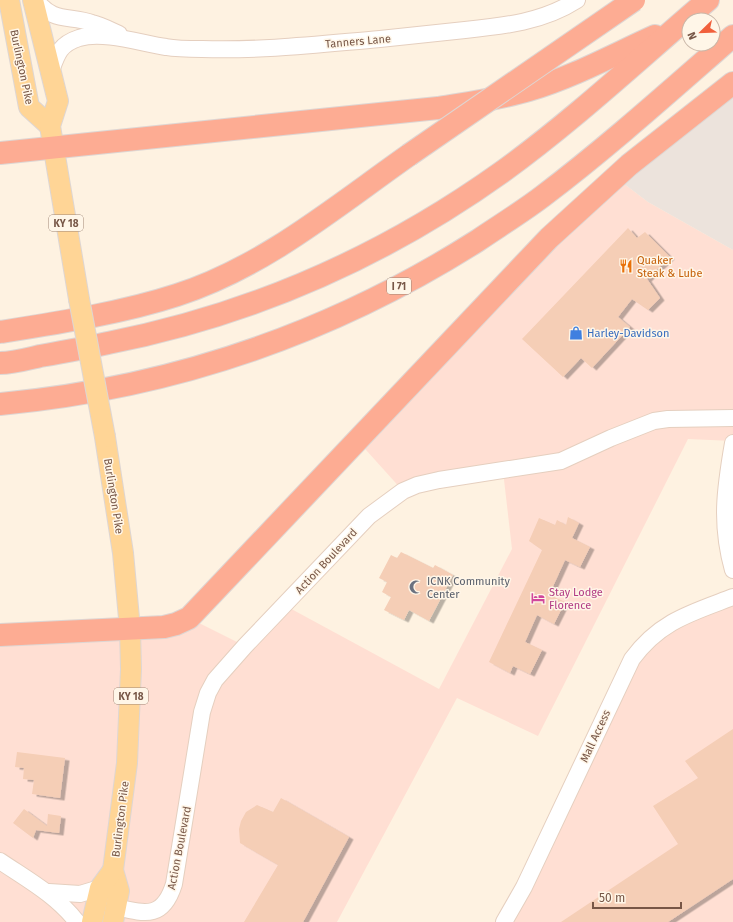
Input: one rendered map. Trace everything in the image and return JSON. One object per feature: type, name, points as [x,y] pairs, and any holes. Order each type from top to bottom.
[{"type":"highway","points":[[0,332],[129,308],[177,295],[215,280],[282,245],[634,0]]},
{"type":"highway","points":[[0,363],[155,334],[208,320],[302,285],[396,239],[462,199],[508,168],[554,133],[708,0]]},
{"type":"highway","points":[[0,153],[51,137],[438,108],[499,98],[529,90],[572,75],[677,27]]},
{"type":"highway","name":"I 71","points":[[0,404],[52,398],[130,384],[210,364],[305,331],[350,311],[436,266],[542,197],[604,147],[733,36]]},
{"type":"highway","points":[[0,635],[164,627],[176,624],[189,618],[549,238],[629,165],[733,83]]},
{"type":"main road","name":"Burlington Pike","points":[[9,0],[29,107],[51,137]]},
{"type":"main road","name":"Burlington Pike","points":[[33,0],[58,101],[51,137],[105,437],[123,553],[130,629],[131,676],[128,752],[120,830],[113,870],[119,891],[114,915]]},
{"type":"main road","name":"Burlington Pike","points":[[92,922],[100,888],[113,870]]},
{"type":"street","name":"Tanners Lane","points":[[36,0],[47,12],[55,16],[92,22],[135,41]]},
{"type":"street","name":"Tanners Lane","points":[[51,71],[57,52],[68,43],[78,38],[92,36],[135,41],[166,47],[210,49],[268,48],[512,25],[537,19],[561,9],[577,0]]},
{"type":"street","name":"Action Boulevard","points":[[114,915],[153,913],[160,908],[171,894],[174,884],[202,712],[208,693],[216,680],[245,646],[369,516],[393,496],[417,485],[561,461],[611,438],[654,421],[668,419],[733,418]]},
{"type":"street","points":[[733,443],[725,492],[724,520],[726,542],[733,570]]},
{"type":"street","name":"Mall Access","points":[[504,922],[524,887],[632,659],[643,644],[670,623],[733,596]]},
{"type":"street","points":[[0,861],[49,892],[68,909],[77,922]]},
{"type":"street","points":[[49,892],[80,894],[100,888]]},
{"type":"shaded area","points":[[733,83],[733,250],[648,202],[615,177]]},
{"type":"shaded area","points":[[615,177],[648,202],[733,250],[733,441],[688,439],[538,736],[457,698],[337,922],[0,922],[0,635],[189,618],[245,646],[284,605],[439,689],[512,549],[503,471],[403,491],[357,440]]},
{"type":"shaded area","points":[[733,597],[733,922],[504,922],[643,644]]},
{"type":"building","points":[[628,228],[637,238],[645,232],[670,257],[647,279],[660,298],[648,310],[632,299],[618,317],[630,327],[592,368],[581,358],[563,377],[522,339]]},
{"type":"building","name":"Stay Lodge Florence","points":[[568,517],[579,523],[572,538],[590,547],[580,567],[565,560],[549,595],[565,602],[554,624],[537,615],[525,642],[542,650],[530,674],[513,666],[510,673],[489,662],[542,550],[529,541],[539,518],[555,525],[557,520],[566,525]]},
{"type":"building","name":"ICNK Community Center","points":[[401,552],[433,568],[435,565],[453,575],[429,621],[409,610],[404,620],[384,610],[391,597],[382,592],[387,582],[379,578],[391,555],[397,558]]},
{"type":"building","points":[[733,729],[733,879],[668,922],[561,922],[678,844],[653,806],[698,778],[685,761]]},
{"type":"building","points":[[17,752],[65,758],[60,798],[32,794],[34,780],[23,779],[24,768],[15,767]]},
{"type":"building","points":[[281,798],[349,837],[303,922],[244,922],[278,865],[240,843],[239,829],[241,821],[246,812],[257,805],[273,812]]},
{"type":"building","points":[[24,809],[47,826],[48,814],[61,816],[59,833],[36,830],[33,838],[13,823]]},
{"type":"place","name":"Quaker Steak & Lube","points":[[626,266]]},
{"type":"place","name":"Harley-Davidson","points":[[576,333]]},
{"type":"place","name":"ICNK Community Center","points":[[416,587]]},
{"type":"place","name":"Stay Lodge Florence","points":[[538,598]]}]
